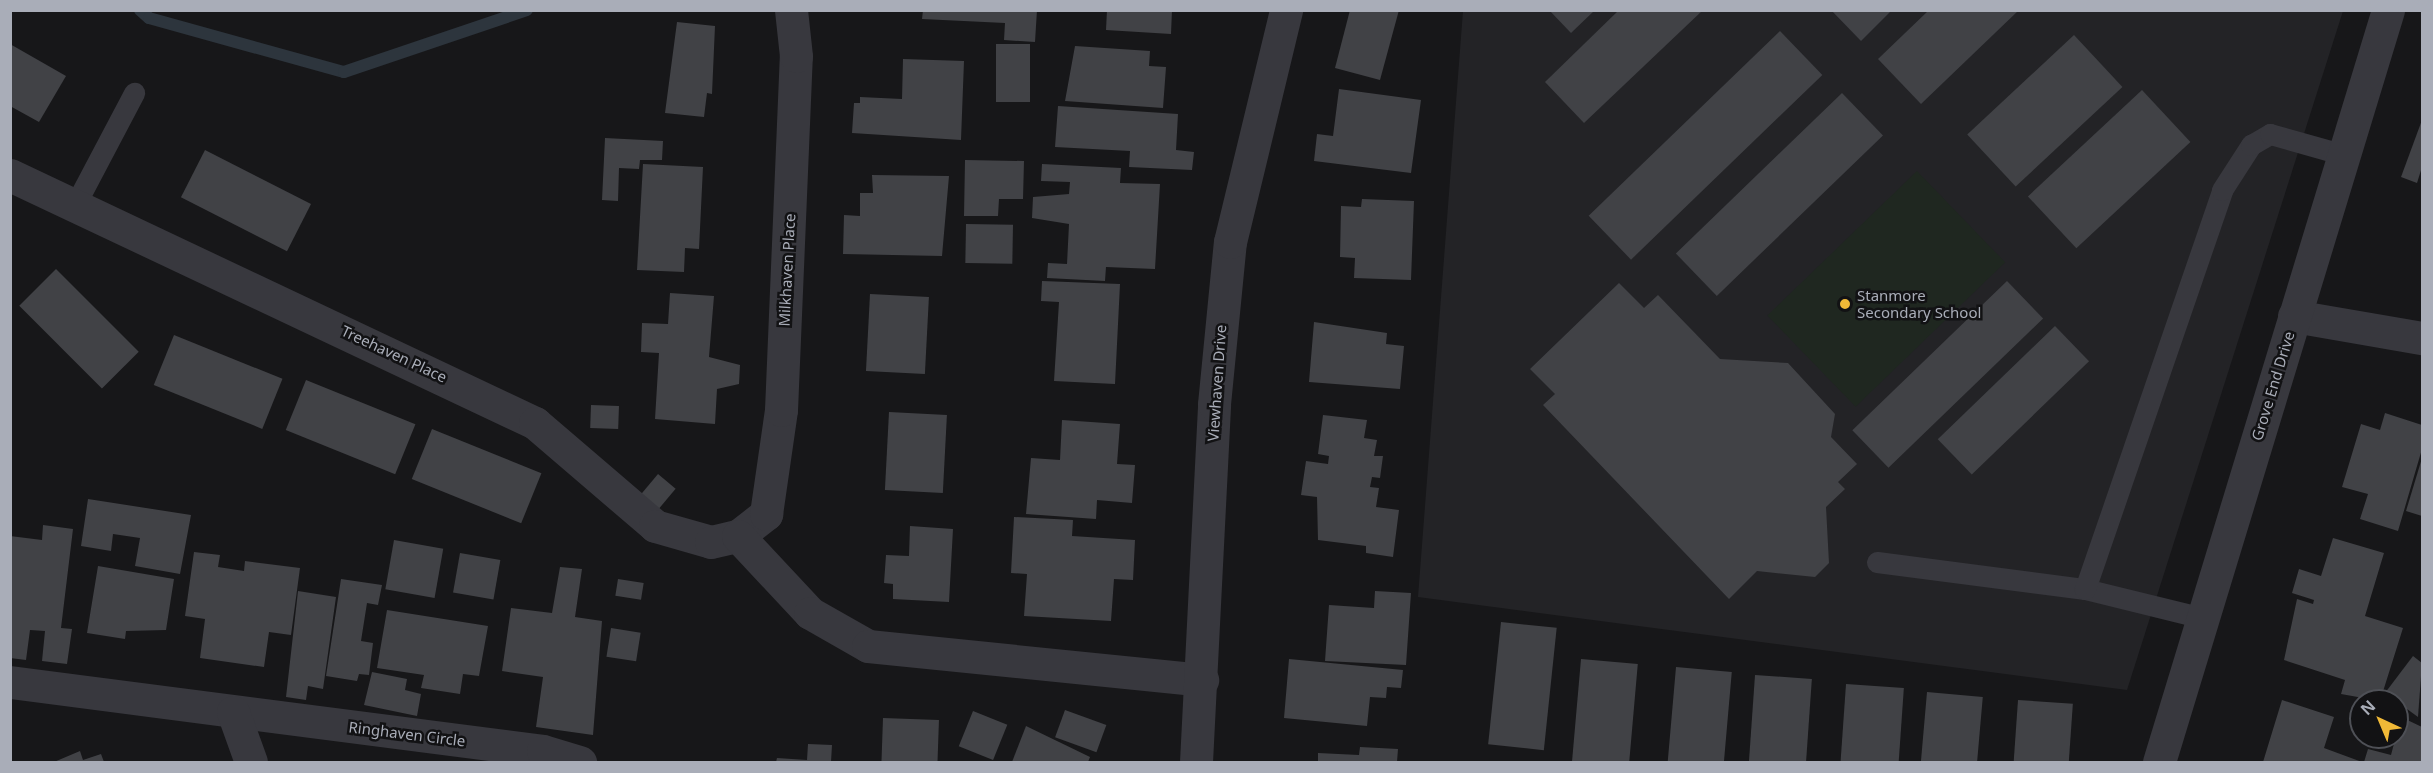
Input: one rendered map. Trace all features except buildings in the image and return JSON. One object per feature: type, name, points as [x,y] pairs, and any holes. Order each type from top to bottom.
[{"type":"street","name":"Milkhaven Place","points":[[747,530],[772,492],[781,410],[796,56],[791,10]]},
{"type":"street","name":"Viewhaven Drive","points":[[1196,762],[1202,680],[1214,404],[1230,242],[1286,10]]},
{"type":"street","name":"Grove End Drive","points":[[2160,762],[2388,10]]},
{"type":"street","name":"Treehaven Place","points":[[10,175],[535,423],[656,526],[711,542],[747,530]]},
{"type":"street","points":[[2294,316],[2422,338]]},
{"type":"street","points":[[747,530],[810,613],[868,646],[1202,680]]},
{"type":"street","name":"Ringhaven Circle","points":[[10,682],[543,751],[580,762]]},
{"type":"street","points":[[233,712],[251,762]]},
{"type":"lane","points":[[75,205],[134,93]]},
{"type":"lane","points":[[2085,589],[2222,190],[2252,145],[2270,134],[2344,155]]},
{"type":"lane","points":[[1877,562],[2085,589],[2203,618]]},
{"type":"shaded area","name":"Stanmore Secondary School","points":[[1463,11],[2343,11],[2127,690],[1418,597]]},
{"type":"shaded area","points":[[1917,171],[2005,262],[1856,407],[1767,315]]},
{"type":"waterway","points":[[140,10],[149,18],[344,72],[527,10]]},
{"type":"place","name":"Stanmore Secondary School","points":[[1845,304]]}]
